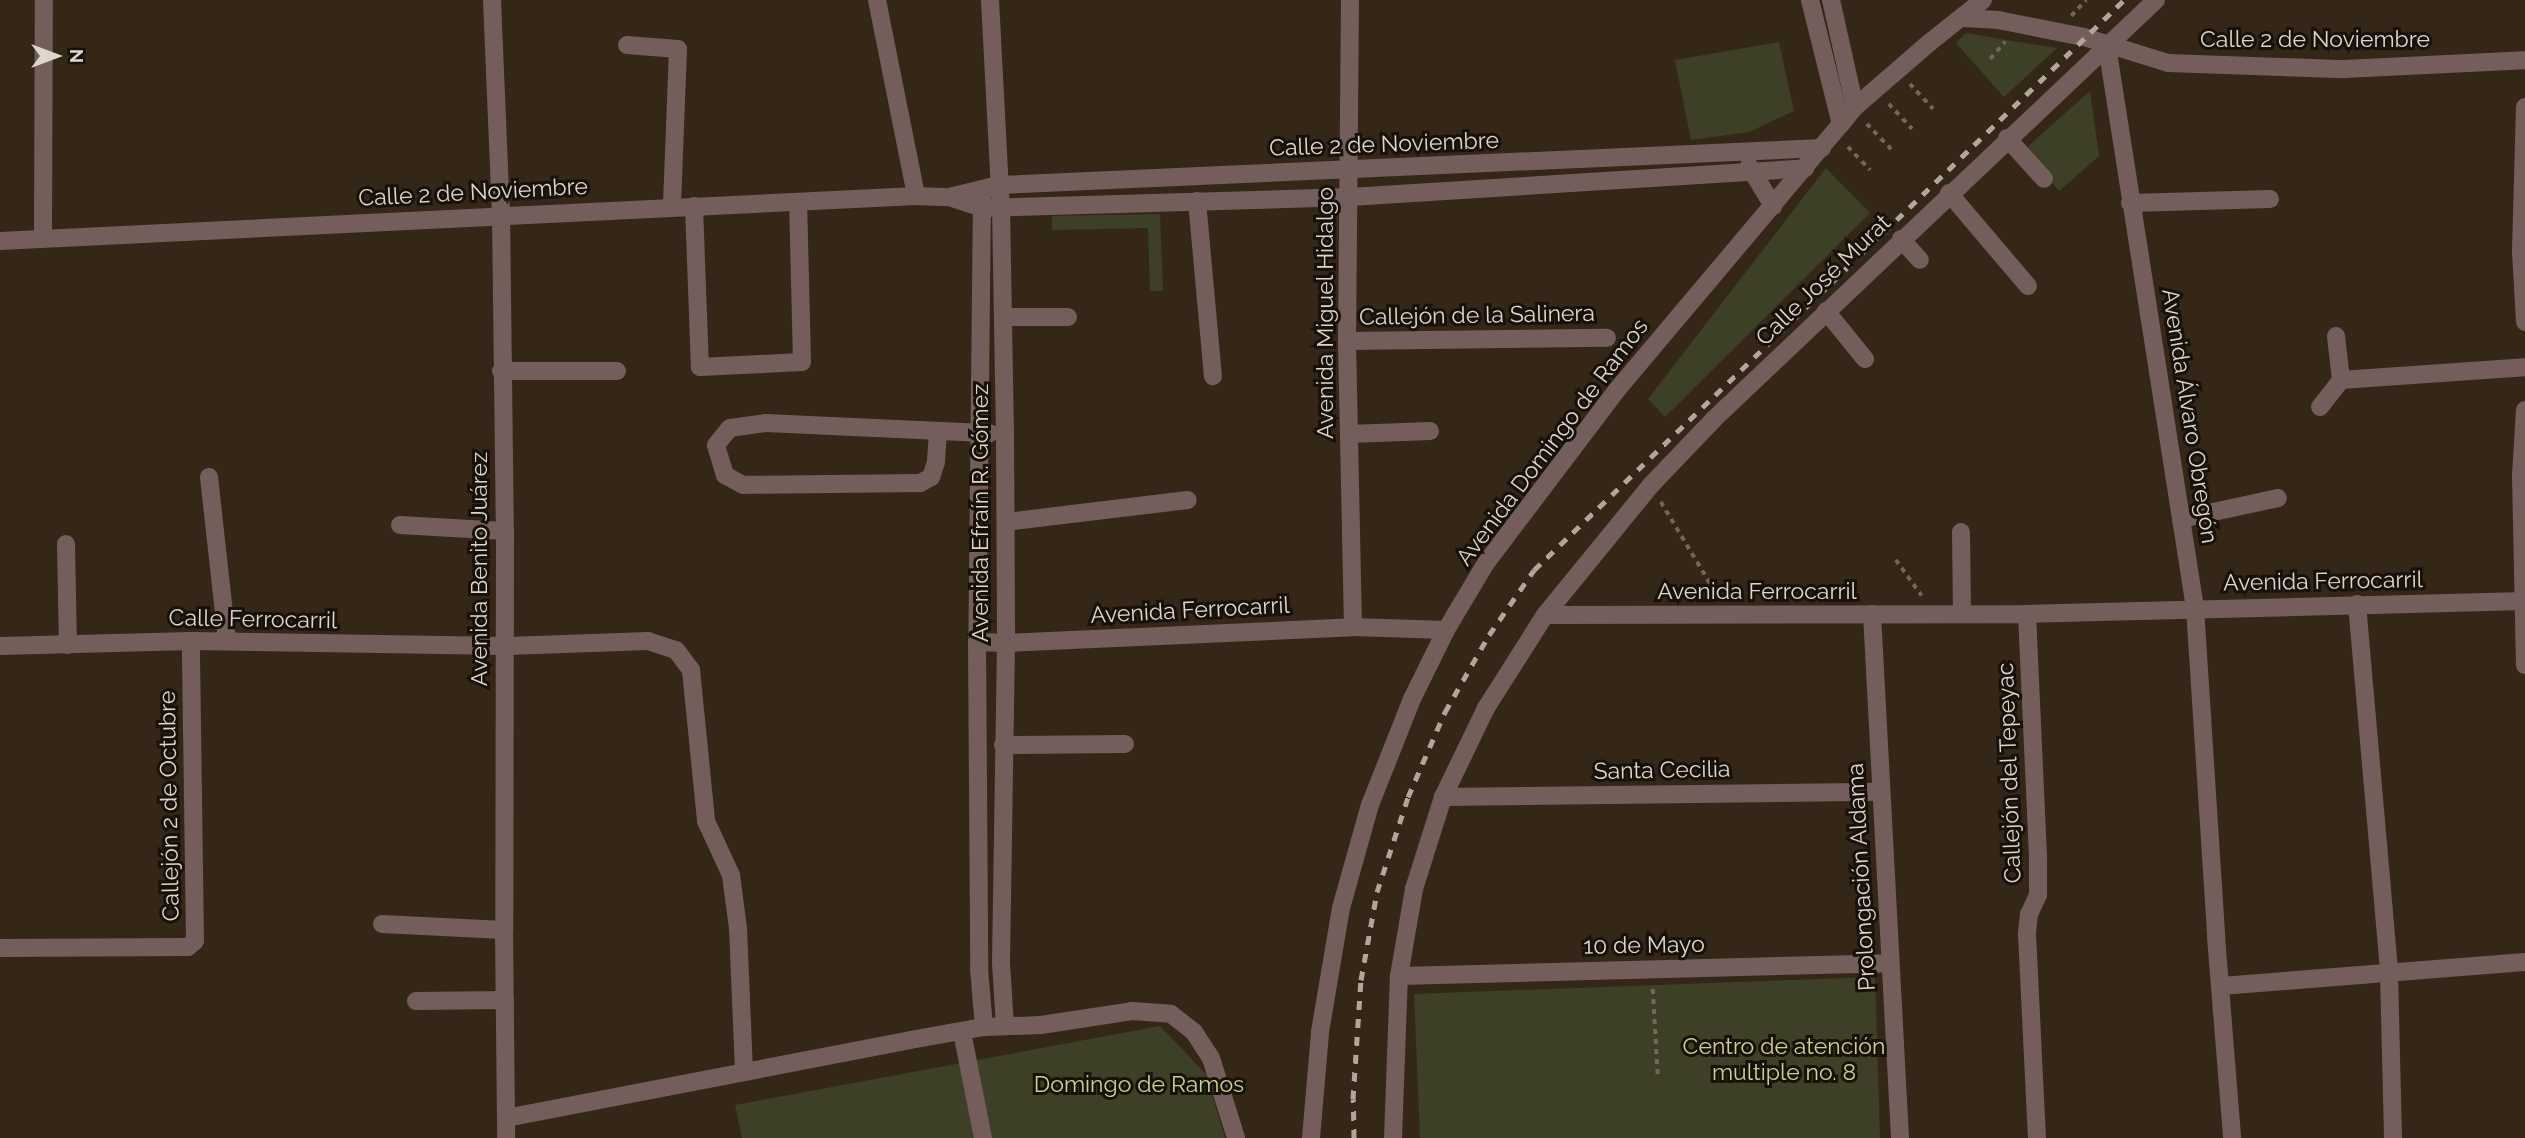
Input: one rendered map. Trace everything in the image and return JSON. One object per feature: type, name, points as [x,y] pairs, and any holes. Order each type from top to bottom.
[{"type":"street","points":[[43,238],[44,0]]},
{"type":"street","name":"Avenida Benito Juárez","points":[[492,0],[501,214],[505,531],[506,1138]]},
{"type":"street","points":[[877,0],[916,196]]},
{"type":"street","name":"Avenida Efraín R. Gómez","points":[[990,0],[990,186],[1003,317],[1005,435],[1006,643],[1001,963],[1005,1026]]},
{"type":"street","name":"Avenida Miguel Hidalgo","points":[[1350,0],[1347,341],[1353,627]]},
{"type":"street","points":[[1810,0],[1841,132]]},
{"type":"street","points":[[1831,0],[1860,113]]},
{"type":"street","name":"Avenida Domingo de Ramos","points":[[1311,1138],[1320,1031],[1341,908],[1370,805],[1412,699],[1446,630],[1486,563],[1616,391],[1822,148],[1983,0]]},
{"type":"street","name":"Calle José Murat","points":[[1545,615],[1651,485],[1826,311],[2156,0]]},
{"type":"street","points":[[1962,18],[1998,20],[2058,31],[2107,46]]},
{"type":"street","points":[[627,45],[678,49],[673,207]]},
{"type":"street","name":"Calle 2 de Noviembre","points":[[2107,46],[2168,62],[2317,68],[2525,60]]},
{"type":"street","name":"Avenida Álvaro Obregón","points":[[2107,46],[2195,608],[2232,1138]]},
{"type":"street","points":[[2525,107],[2521,252],[2525,322]]},
{"type":"street","points":[[2007,138],[2043,179]]},
{"type":"street","name":"Calle 2 de Noviembre","points":[[949,197],[990,186],[1742,154],[1822,148]]},
{"type":"street","points":[[1742,154],[1773,206]]},
{"type":"street","name":"Calle 2 de Noviembre","points":[[0,241],[501,214],[916,196],[949,197],[991,208],[1349,197],[1805,168]]},
{"type":"street","points":[[1949,193],[2028,286]]},
{"type":"street","points":[[2130,203],[2270,199]]},
{"type":"street","points":[[1197,201],[1213,376]]},
{"type":"street","points":[[694,206],[699,367],[802,362],[798,202]]},
{"type":"street","name":"Avenida Efraín R. Gómez","points":[[984,1027],[979,968],[977,642],[980,433],[991,208]]},
{"type":"street","points":[[1901,239],[1920,260]]},
{"type":"street","points":[[1826,311],[1865,359]]},
{"type":"street","points":[[1003,317],[1068,317]]},
{"type":"street","points":[[2320,407],[2341,380],[2336,336]]},
{"type":"street","name":"Callejón de la Salinera","points":[[1347,341],[1607,338]]},
{"type":"street","points":[[2341,380],[2525,368]]},
{"type":"street","points":[[501,371],[617,371]]},
{"type":"street","points":[[2525,410],[2521,475],[2525,665]]},
{"type":"street","points":[[939,432],[936,462],[930,477],[920,483],[743,485],[725,475],[716,445],[730,428],[766,423],[1005,435]]},
{"type":"street","points":[[1349,434],[1430,431]]},
{"type":"street","points":[[209,477],[227,641]]},
{"type":"street","points":[[2181,519],[2278,498]]},
{"type":"street","points":[[1006,522],[1188,500]]},
{"type":"street","points":[[400,525],[505,531]]},
{"type":"street","points":[[1961,532],[1962,614]]},
{"type":"street","points":[[66,544],[68,645]]},
{"type":"street","name":"Avenida Ferrocarril","points":[[1545,615],[1730,617],[2027,614],[2524,601]]},
{"type":"street","points":[[2357,604],[2389,973],[2393,1138]]},
{"type":"street","name":"Prolongación Aldama","points":[[1872,614],[1900,1138]]},
{"type":"street","name":"Callejón del Tepeyac","points":[[2027,614],[2038,860],[2038,895],[2029,915],[2027,934],[2037,1138]]},
{"type":"street","points":[[1393,1138],[1399,976],[1414,889],[1443,797],[1486,708],[1545,615]]},
{"type":"street","name":"Avenida Ferrocarril","points":[[977,642],[1006,643],[1353,627],[1446,630]]},
{"type":"street","name":"Callejón 2 de Octubre","points":[[0,948],[188,947],[195,941],[191,641]]},
{"type":"street","name":"Calle Ferrocarril","points":[[0,646],[227,641],[505,646],[648,641],[676,650],[691,670],[706,821],[731,875],[738,928],[744,1072]]},
{"type":"street","points":[[1003,744],[1125,744]]},
{"type":"street","name":"Santa Cecilia","points":[[1443,797],[1880,792]]},
{"type":"street","points":[[382,923],[504,930]]},
{"type":"street","points":[[2221,986],[2525,962]]},
{"type":"street","name":"10 de Mayo","points":[[1399,976],[1890,963]]},
{"type":"street","points":[[415,1001],[505,1000]]},
{"type":"street","points":[[506,1118],[984,1027],[1041,1025],[1132,1011],[1171,1014],[1194,1032],[1211,1058],[1236,1138]]},
{"type":"street","points":[[962,1032],[983,1138]]},
{"type":"path","points":[[1906,80],[1933,108]]},
{"type":"path","points":[[1885,100],[1912,129]]},
{"type":"path","points":[[1860,113],[1891,149]]},
{"type":"path","points":[[1841,132],[1870,170]]},
{"type":"path","points":[[1651,485],[1730,617]]},
{"type":"path","points":[[1896,560],[1936,614]]},
{"type":"path","points":[[1653,969],[1658,1076]]},
{"type":"green space","points":[[1966,33],[2057,48],[2004,97],[1956,43]]},
{"type":"green space","points":[[1779,42],[1794,111],[1749,132],[1691,140],[1675,60]]},
{"type":"green space","points":[[2090,91],[2099,156],[2059,191],[2024,150]]},
{"type":"green space","points":[[1826,168],[1870,213],[1665,417],[1648,399]]},
{"type":"green space","points":[[1160,214],[1163,291],[1150,291],[1148,228],[1052,230],[1052,216]]},
{"type":"green space","name":"Centro de atención multiple no. 8","points":[[1875,977],[1880,1138],[1420,1138],[1414,994]]},
{"type":"green space","name":"Domingo de Ramos","points":[[1160,1026],[1206,1074],[1225,1138],[742,1138],[735,1105]]},
{"type":"railway","points":[[1354,1138],[1353,1099],[1361,980],[1377,892],[1408,797],[1445,712],[1489,635],[1534,570],[2124,0]]}]
